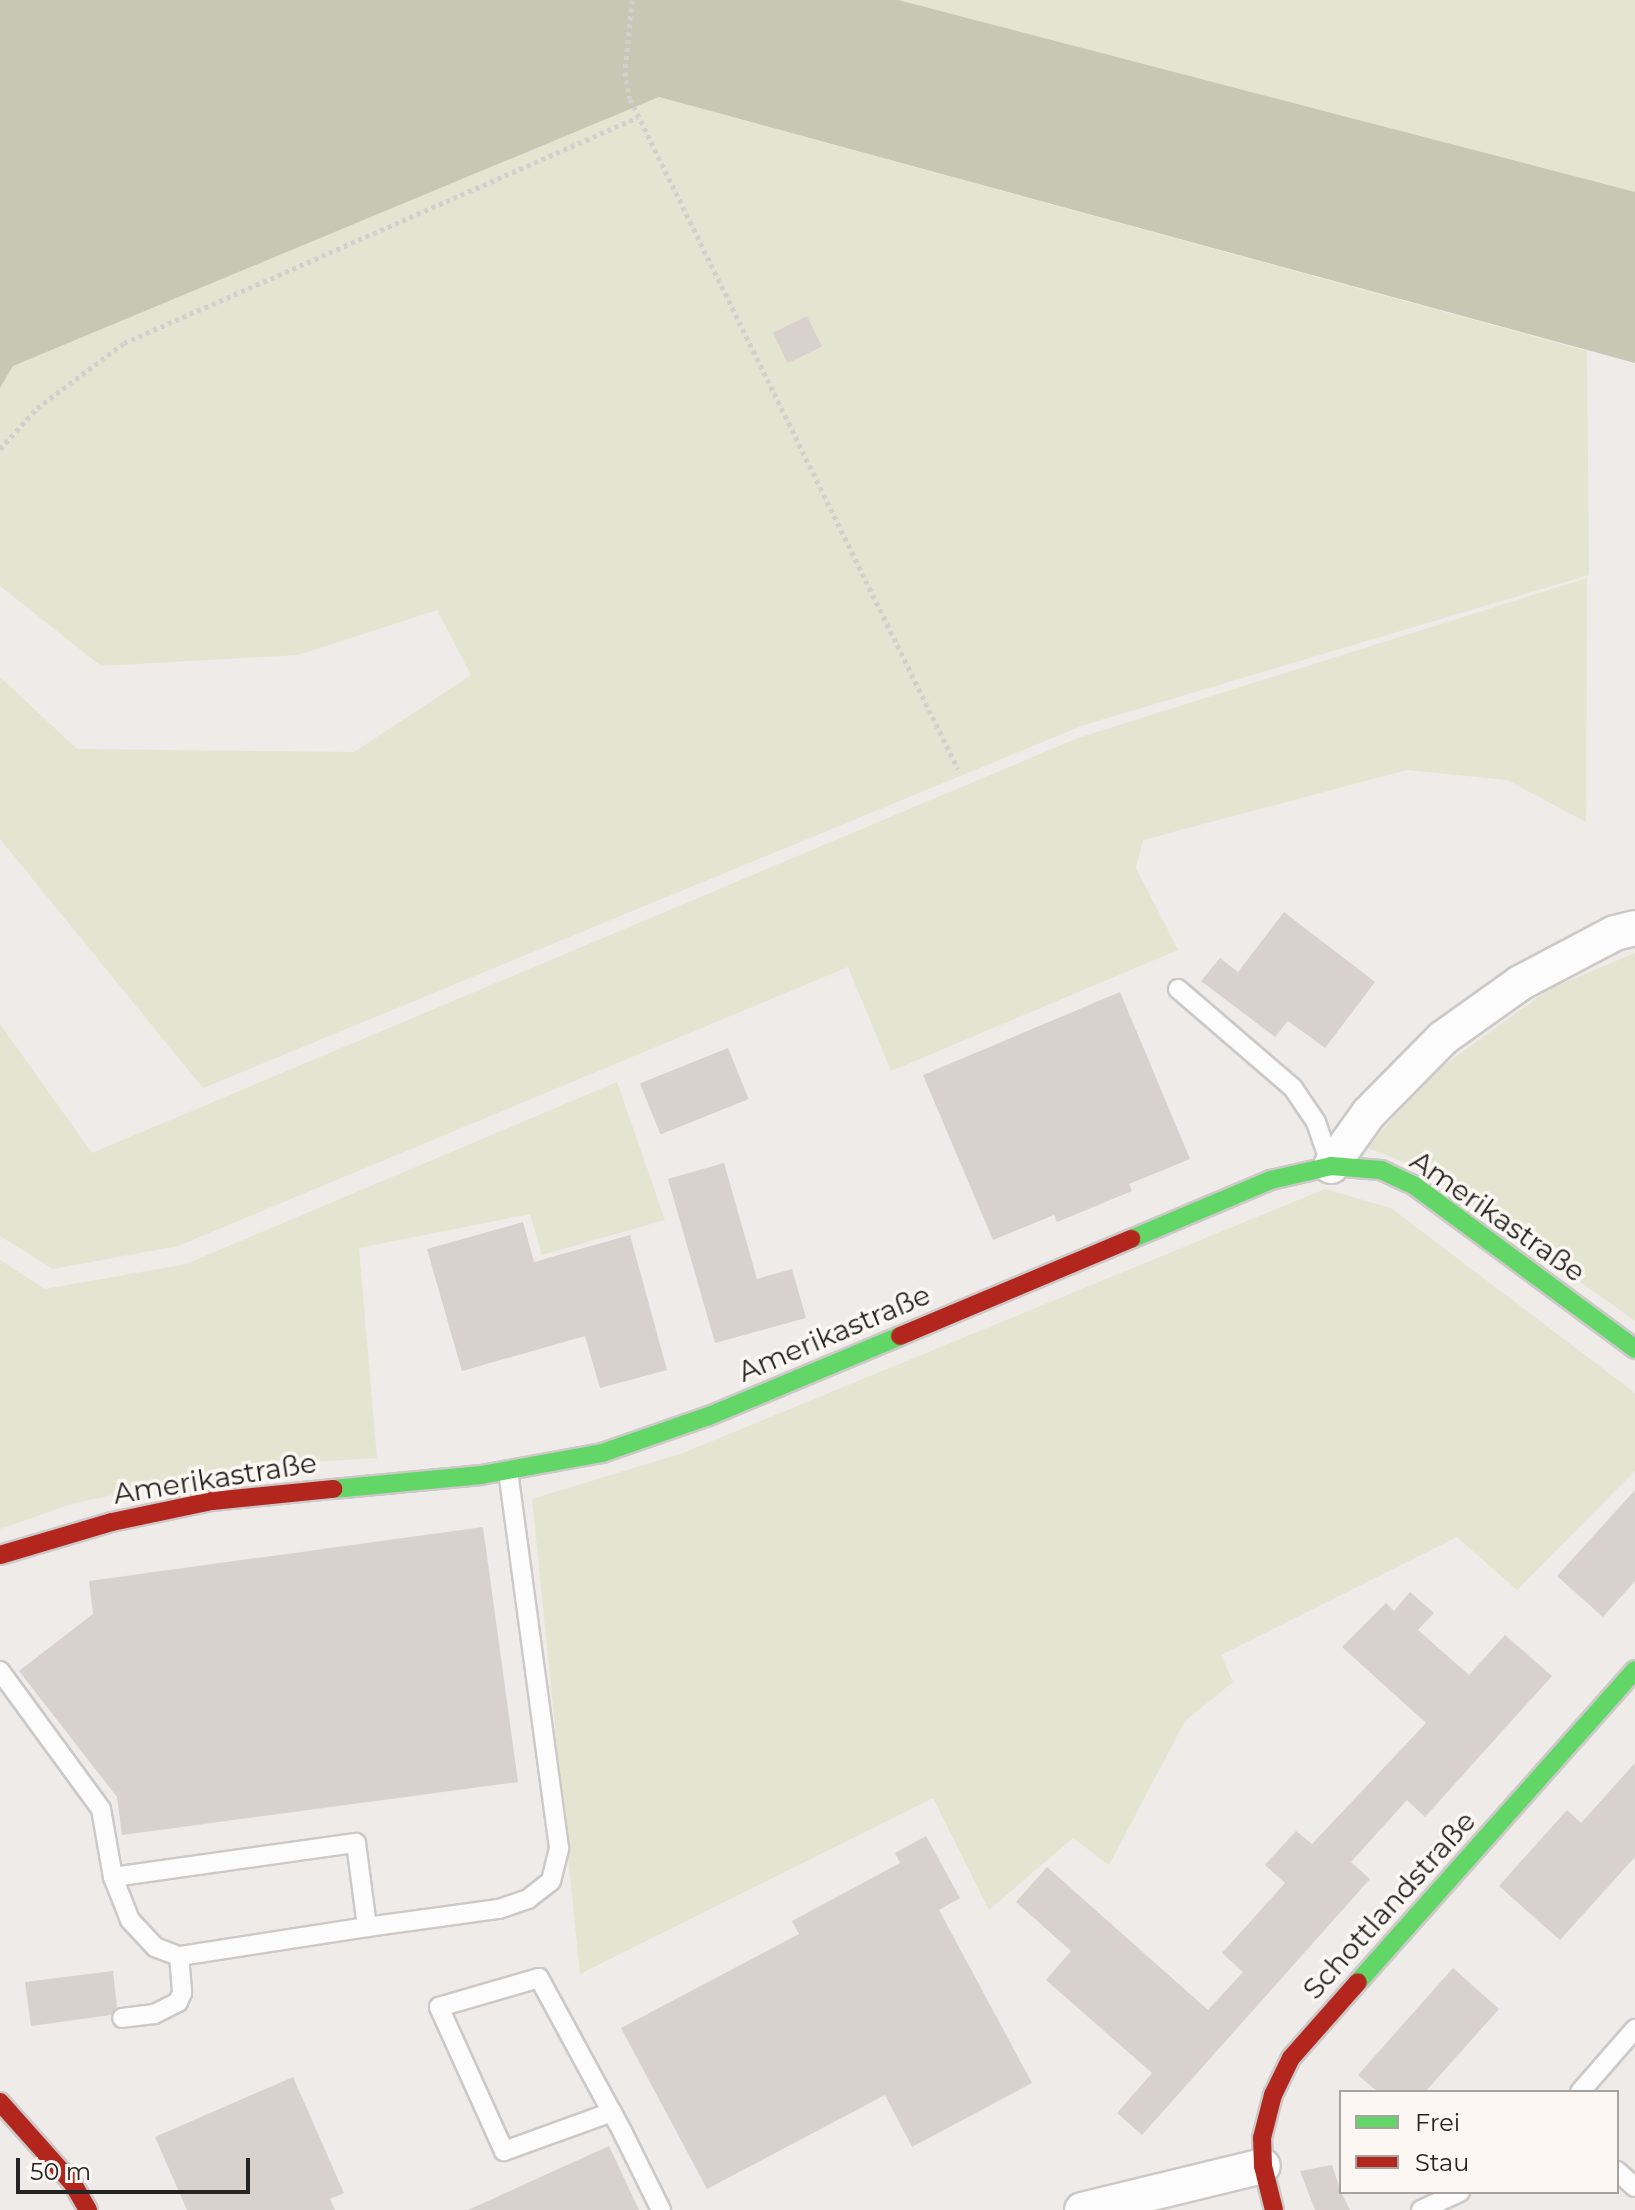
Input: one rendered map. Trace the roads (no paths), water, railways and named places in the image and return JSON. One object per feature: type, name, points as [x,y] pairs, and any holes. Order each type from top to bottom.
[{"type":"street","points":[[1331,1166],[1369,1113],[1443,1038],[1520,983],[1615,933],[1635,928]]},
{"type":"street","name":"Amerikastraße","points":[[0,1555],[112,1522],[199,1504],[508,1470],[602,1453],[709,1416],[1271,1180],[1331,1166],[1381,1170],[1415,1186],[1630,1346]]},
{"type":"street","name":"Schottlandstraße","points":[[1274,2210],[1263,2166],[1262,2138],[1266,2117],[1291,2058],[1635,1670]]},
{"type":"street","points":[[0,2102],[73,2184],[88,2210]]},
{"type":"street","points":[[1082,2210],[1263,2166]]},
{"type":"lane","points":[[1178,989],[1293,1088],[1316,1122],[1331,1166]]},
{"type":"lane","points":[[0,1671],[95,1799],[104,1820],[113,1877],[130,1920],[155,1947],[179,1956],[499,1909],[528,1899],[551,1881],[559,1848],[508,1470]]},
{"type":"lane","points":[[113,1877],[356,1843],[367,1927]]},
{"type":"lane","points":[[122,2018],[154,2014],[178,2002],[182,1993],[179,1956]]},
{"type":"lane","points":[[612,2112],[504,2151],[439,2007],[539,1978],[612,2112],[661,2210]]},
{"type":"lane","points":[[1582,2090],[1635,2029]]},
{"type":"lane","points":[[1619,2173],[1635,2187]]},
{"type":"lane","points":[[1421,2210],[1456,2194]]}]
